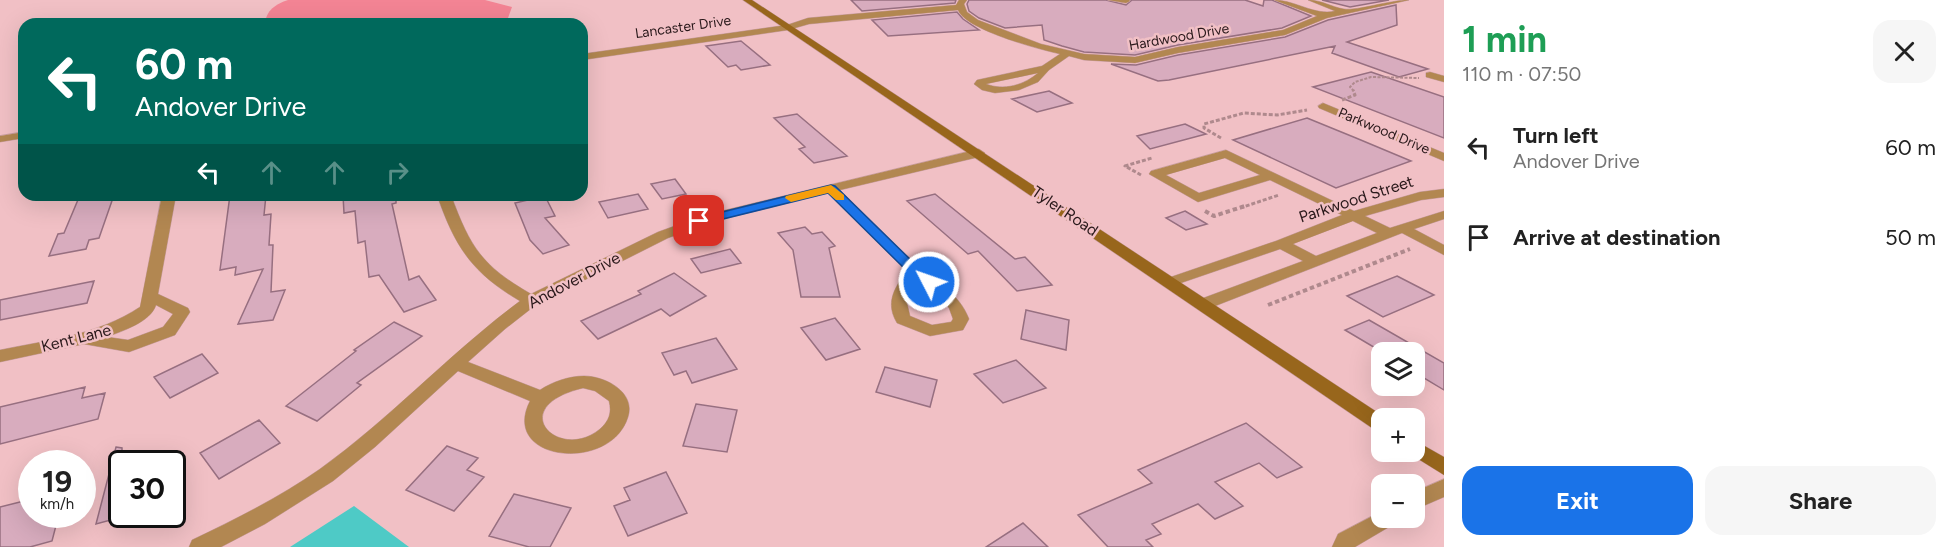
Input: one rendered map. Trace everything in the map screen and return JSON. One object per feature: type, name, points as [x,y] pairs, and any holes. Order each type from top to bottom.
[{"type":"street","name":"Tyler Road","points":[[747,0],[979,153],[1371,418]]},
{"type":"street","points":[[1112,0],[1126,1],[1124,0]]},
{"type":"street","points":[[1278,0],[1325,16]]},
{"type":"street","points":[[1312,0],[1344,12]]},
{"type":"street","name":"Hardwood Drive","points":[[964,10],[996,31],[1066,54],[1109,60],[1135,60],[1178,50],[1285,32],[1325,16],[1404,0]]},
{"type":"street","points":[[875,17],[943,17],[964,10]]},
{"type":"street","points":[[875,17],[964,10]]},
{"type":"street","name":"Lancaster Drive","points":[[588,56],[788,27],[818,27],[875,17]]},
{"type":"street","points":[[1046,68],[1044,74],[1036,80],[1003,91],[987,90],[979,84],[992,79],[1046,68],[1066,54]]},
{"type":"street","points":[[1430,75],[1444,80]]},
{"type":"street","name":"Parkwood Drive","points":[[1323,106],[1444,157]]},
{"type":"street","points":[[0,139],[18,136]]},
{"type":"street","name":"Andover Drive","points":[[200,547],[258,518],[326,475],[368,442],[500,325],[531,301],[567,281],[687,225],[979,153]]},
{"type":"street","points":[[1270,176],[1198,198],[1155,174],[1226,154],[1352,216],[1444,251]]},
{"type":"street","points":[[831,189],[915,271]]},
{"type":"street","name":"Parkwood Street","points":[[1170,282],[1281,244],[1352,216],[1420,196],[1444,193]]},
{"type":"street","name":"Kent Lane","points":[[0,356],[124,326],[147,309],[169,201]]},
{"type":"street","points":[[446,201],[457,234],[469,255],[503,286],[531,301]]},
{"type":"street","points":[[1204,304],[1314,261],[1444,215]]},
{"type":"street","points":[[1281,244],[1314,261]]},
{"type":"street","points":[[79,338],[129,346],[169,331],[182,312],[149,296]]},
{"type":"street","points":[[457,364],[542,398]]},
{"type":"street","points":[[572,383],[594,383],[611,392],[620,408],[613,428],[593,443],[567,447],[554,445],[544,440],[532,424],[536,406],[542,398],[550,391],[572,383]]},
{"type":"street","points":[[1425,454],[1444,467]]},
{"type":"street","points":[[1425,497],[1444,488]]},
{"type":"street","points":[[1343,547],[1346,541],[1371,527]]},
{"type":"path","points":[[1221,138],[1204,128],[1204,124],[1251,112],[1277,115],[1307,110]]},
{"type":"path","points":[[1268,305],[1413,248]]},
{"type":"shaded area","points":[[288,0],[485,0],[512,7],[508,18],[266,18],[272,8]]},
{"type":"water","points":[[354,506],[409,547],[290,547]]},
{"type":"building","points":[[851,0],[956,0],[955,3],[862,11]]},
{"type":"building","points":[[969,0],[1106,0],[1126,5],[1132,0],[1245,0],[1263,6],[1264,0],[1272,0],[1311,16],[1282,28],[1178,45],[1135,55],[1084,52],[1062,46],[1044,40],[1042,25],[1005,28],[979,18],[969,11],[967,4]]},
{"type":"building","points":[[1322,0],[1389,0],[1350,7]]},
{"type":"building","points":[[1396,5],[1397,25],[1347,42],[1428,69],[1399,77],[1332,53],[1335,46],[1158,81],[1111,64],[1136,65],[1178,55],[1285,37],[1328,20]]},
{"type":"building","points":[[957,12],[979,30],[888,36],[872,20]]},
{"type":"building","points":[[741,41],[770,65],[741,70],[736,65],[728,67],[706,46]]},
{"type":"building","points":[[1371,72],[1444,97],[1444,138],[1313,87]]},
{"type":"building","points":[[1049,91],[1072,103],[1037,112],[1012,99]]},
{"type":"building","points":[[797,114],[847,156],[814,163],[799,149],[805,147],[774,118]]},
{"type":"building","points":[[1307,118],[1411,161],[1336,188],[1233,140]]},
{"type":"building","points":[[1185,124],[1206,134],[1150,149],[1137,136]]},
{"type":"building","points":[[675,179],[686,194],[662,199],[651,184]]},
{"type":"building","points":[[638,194],[648,209],[608,218],[599,202]]},
{"type":"building","points":[[935,194],[1015,259],[1025,257],[1052,285],[1017,291],[978,251],[968,254],[907,201]]},
{"type":"building","points":[[77,201],[112,201],[99,238],[89,240],[86,249],[49,256],[58,234],[64,233]]},
{"type":"building","points":[[229,201],[265,201],[264,215],[271,214],[269,245],[273,245],[271,292],[285,290],[273,320],[238,324],[263,269],[235,275],[236,267],[220,270]]},
{"type":"building","points":[[343,201],[396,201],[392,204],[409,280],[419,276],[436,300],[404,312],[379,275],[369,277],[365,241],[358,243],[355,211],[344,213]]},
{"type":"building","points":[[548,201],[555,216],[545,218],[569,245],[543,254],[530,240],[515,203]]},
{"type":"building","points":[[1185,211],[1207,224],[1186,230],[1166,218]]},
{"type":"building","points":[[805,227],[812,234],[822,232],[835,246],[829,248],[840,297],[801,297],[793,250],[778,233]]},
{"type":"building","points":[[730,249],[741,263],[701,273],[691,259]]},
{"type":"building","points":[[674,273],[706,296],[670,316],[661,309],[598,339],[581,321],[641,294],[638,291]]},
{"type":"building","points":[[1397,276],[1434,295],[1383,317],[1347,296]]},
{"type":"building","points":[[94,281],[87,303],[0,320],[0,300]]},
{"type":"building","points":[[1026,310],[1069,320],[1066,350],[1021,339]]},
{"type":"building","points":[[835,318],[860,349],[826,360],[801,328]]},
{"type":"building","points":[[1369,320],[1407,342],[1371,342],[1371,345],[1345,330]]},
{"type":"building","points":[[394,322],[422,336],[357,383],[361,385],[317,421],[286,406],[356,351],[354,350]]},
{"type":"building","points":[[716,338],[737,369],[692,383],[686,371],[674,375],[662,353]]},
{"type":"building","points":[[1425,352],[1444,363],[1444,390],[1425,379]]},
{"type":"building","points":[[202,354],[218,373],[170,398],[154,377]]},
{"type":"building","points":[[1016,360],[1046,388],[1003,403],[974,374]]},
{"type":"building","points":[[885,367],[937,380],[930,407],[876,392]]},
{"type":"building","points":[[85,387],[82,398],[105,393],[98,419],[0,444],[0,407]]},
{"type":"building","points":[[696,404],[737,410],[727,452],[683,446]]},
{"type":"building","points":[[259,420],[280,443],[219,479],[200,453]]},
{"type":"building","points":[[1246,423],[1302,467],[1277,478],[1259,463],[1215,482],[1243,506],[1215,519],[1198,504],[1152,524],[1161,534],[1146,540],[1153,547],[1108,547],[1078,515],[1152,483],[1138,470]]},
{"type":"building","points":[[447,446],[478,458],[467,470],[484,477],[454,511],[406,490]]},
{"type":"building","points":[[666,472],[687,513],[628,536],[614,506],[630,500],[624,488]]},
{"type":"building","points":[[108,478],[108,521],[96,524]]},
{"type":"building","points":[[514,494],[571,508],[550,547],[529,547],[489,536]]},
{"type":"building","points":[[18,502],[18,528],[55,528],[52,541],[30,547],[0,547],[0,507]]},
{"type":"building","points":[[1023,523],[1048,547],[986,547]]},
{"type":"slow traffic","points":[[791,198],[831,189],[840,198]]},
{"type":"route","points":[[699,221],[831,189],[929,282]]}]
